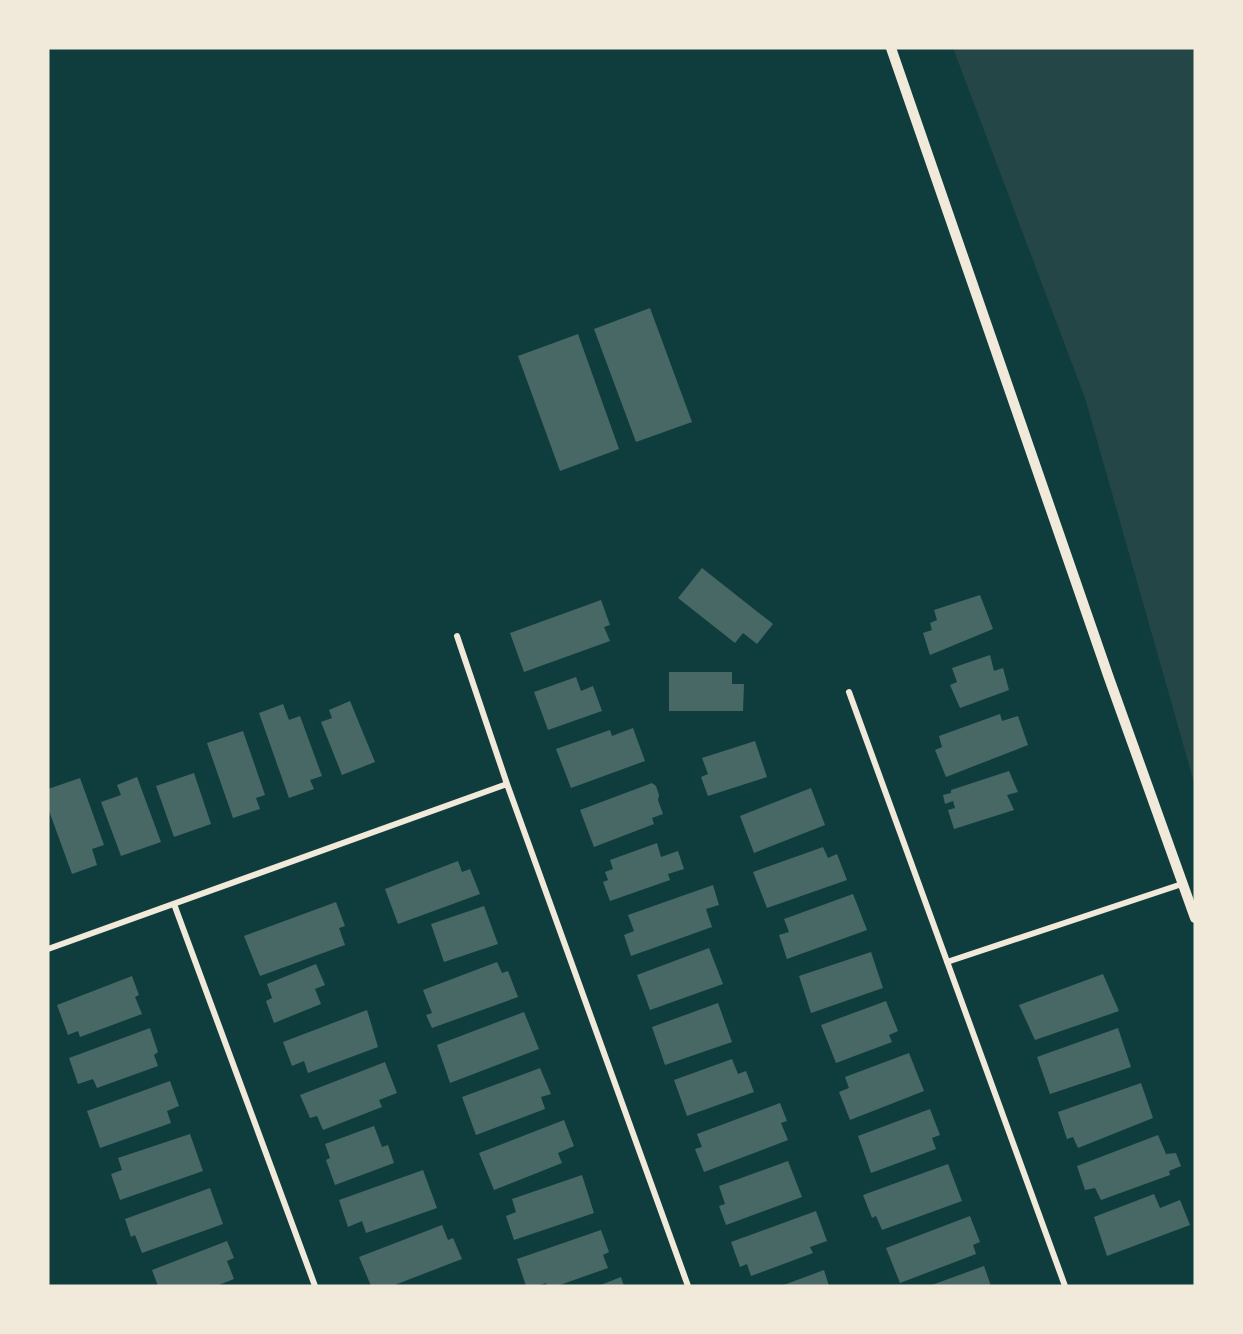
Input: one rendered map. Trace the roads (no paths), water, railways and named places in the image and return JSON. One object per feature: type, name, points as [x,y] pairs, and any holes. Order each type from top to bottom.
[{"type":"street","points":[[891,48],[1195,918]]},
{"type":"street","points":[[457,636],[507,784],[688,1286]]},
{"type":"street","points":[[849,692],[1065,1286]]},
{"type":"street","points":[[48,949],[507,784]]},
{"type":"street","points":[[947,962],[1182,884]]},
{"type":"street","points":[[174,904],[315,1286]]}]
